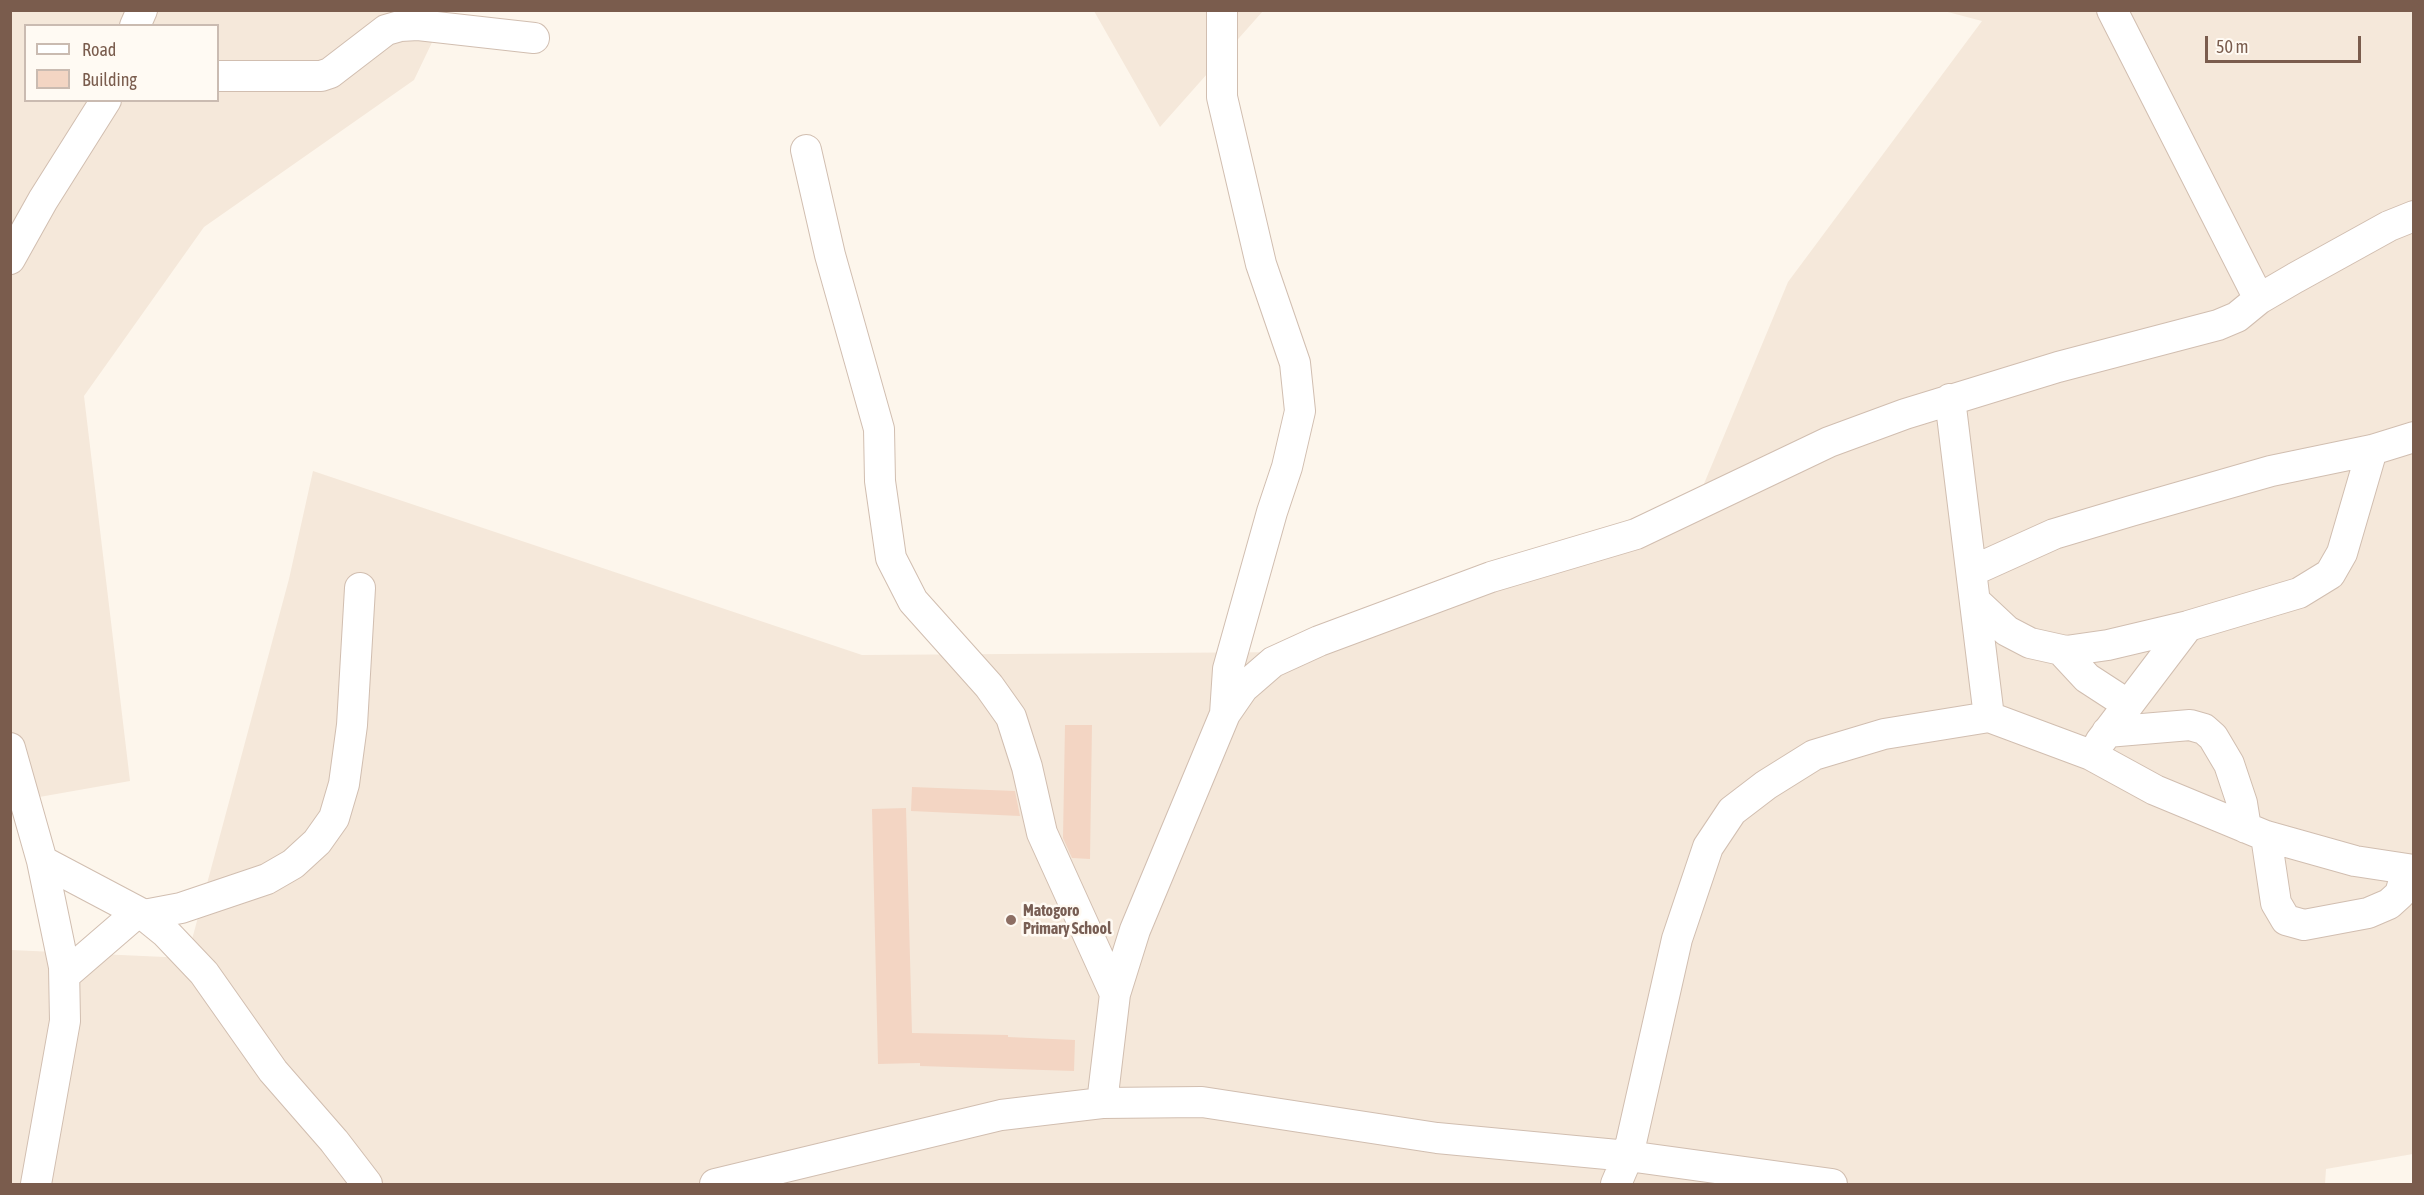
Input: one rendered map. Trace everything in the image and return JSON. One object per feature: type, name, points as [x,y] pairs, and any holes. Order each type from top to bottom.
[{"type":"street","points":[[136,24],[142,10]]},
{"type":"street","points":[[1222,10],[1222,97],[1261,264],[1295,363],[1300,411],[1287,467],[1228,669],[1225,714]]},
{"type":"street","points":[[2112,10],[2259,299]]},
{"type":"street","points":[[219,76],[321,76],[330,73],[386,30],[400,26],[418,25],[534,38]]},
{"type":"street","points":[[10,259],[43,200],[108,102]]},
{"type":"street","points":[[806,150],[831,255],[879,429],[882,499],[891,558],[913,601],[989,686],[1011,717],[1027,767],[1042,833],[1115,994]]},
{"type":"street","points":[[1102,1104],[1115,994],[1135,930],[1225,714],[1242,688],[1273,662],[1319,640],[1491,577],[1636,534],[1829,442],[1950,399],[2218,325],[2237,316],[2259,299],[2389,226],[2414,216]]},
{"type":"street","points":[[1950,399],[1989,717]]},
{"type":"street","points":[[1972,571],[2054,534],[2271,471],[2372,450],[2414,436]]},
{"type":"street","points":[[1976,602],[2007,631],[2030,643],[2061,650],[2108,645],[2188,626],[2299,593],[2330,574],[2342,553],[2372,450]]},
{"type":"street","points":[[65,975],[141,913],[181,908],[267,879],[293,864],[317,842],[334,818],[344,784],[352,725],[360,588]]},
{"type":"street","points":[[2099,743],[2188,626]]},
{"type":"street","points":[[2061,650],[2086,678],[2130,701],[2149,717],[2166,726]]},
{"type":"street","points":[[1616,1185],[1628,1156],[1677,939],[1708,848],[1732,811],[1766,785],[1814,755],[1884,734],[1989,717],[2099,743],[2154,789],[2256,832],[2355,861],[2410,870],[2400,894],[2389,904],[2368,913],[2304,925],[2286,920],[2276,903],[2256,832],[2213,737],[2204,729],[2190,725],[2166,726],[2099,743]]},
{"type":"street","points":[[10,748],[42,861],[65,975],[65,1021],[36,1185]]},
{"type":"street","points":[[42,861],[141,913],[165,932],[204,973],[273,1071],[334,1141],[367,1185]]},
{"type":"street","points":[[714,1185],[801,1174],[1001,1115],[1102,1104],[1202,1102],[1437,1138],[1628,1156],[1666,1173],[1832,1185]]},
{"type":"shaded area","points":[[11,11],[447,11],[414,80],[204,227],[84,396],[130,781],[11,802]]},
{"type":"shaded area","points":[[1094,11],[1263,11],[1160,127]]},
{"type":"shaded area","points":[[1944,11],[2413,11],[2413,1154],[2326,1169],[2325,1184],[11,1184],[11,950],[187,958],[289,579],[313,471],[862,655],[1292,652],[1701,491],[1788,282],[1982,21]]},
{"type":"building","points":[[1065,725],[1092,725],[1090,859],[1072,858],[1063,838]]},
{"type":"building","points":[[912,787],[1015,791],[1020,816],[911,811]]},
{"type":"building","points":[[906,808],[912,1033],[1008,1035],[1008,1037],[1075,1040],[1074,1071],[920,1066],[920,1063],[878,1064],[872,809]]},
{"type":"place","name":"Matogoro Primary School","points":[[1011,920]]}]
